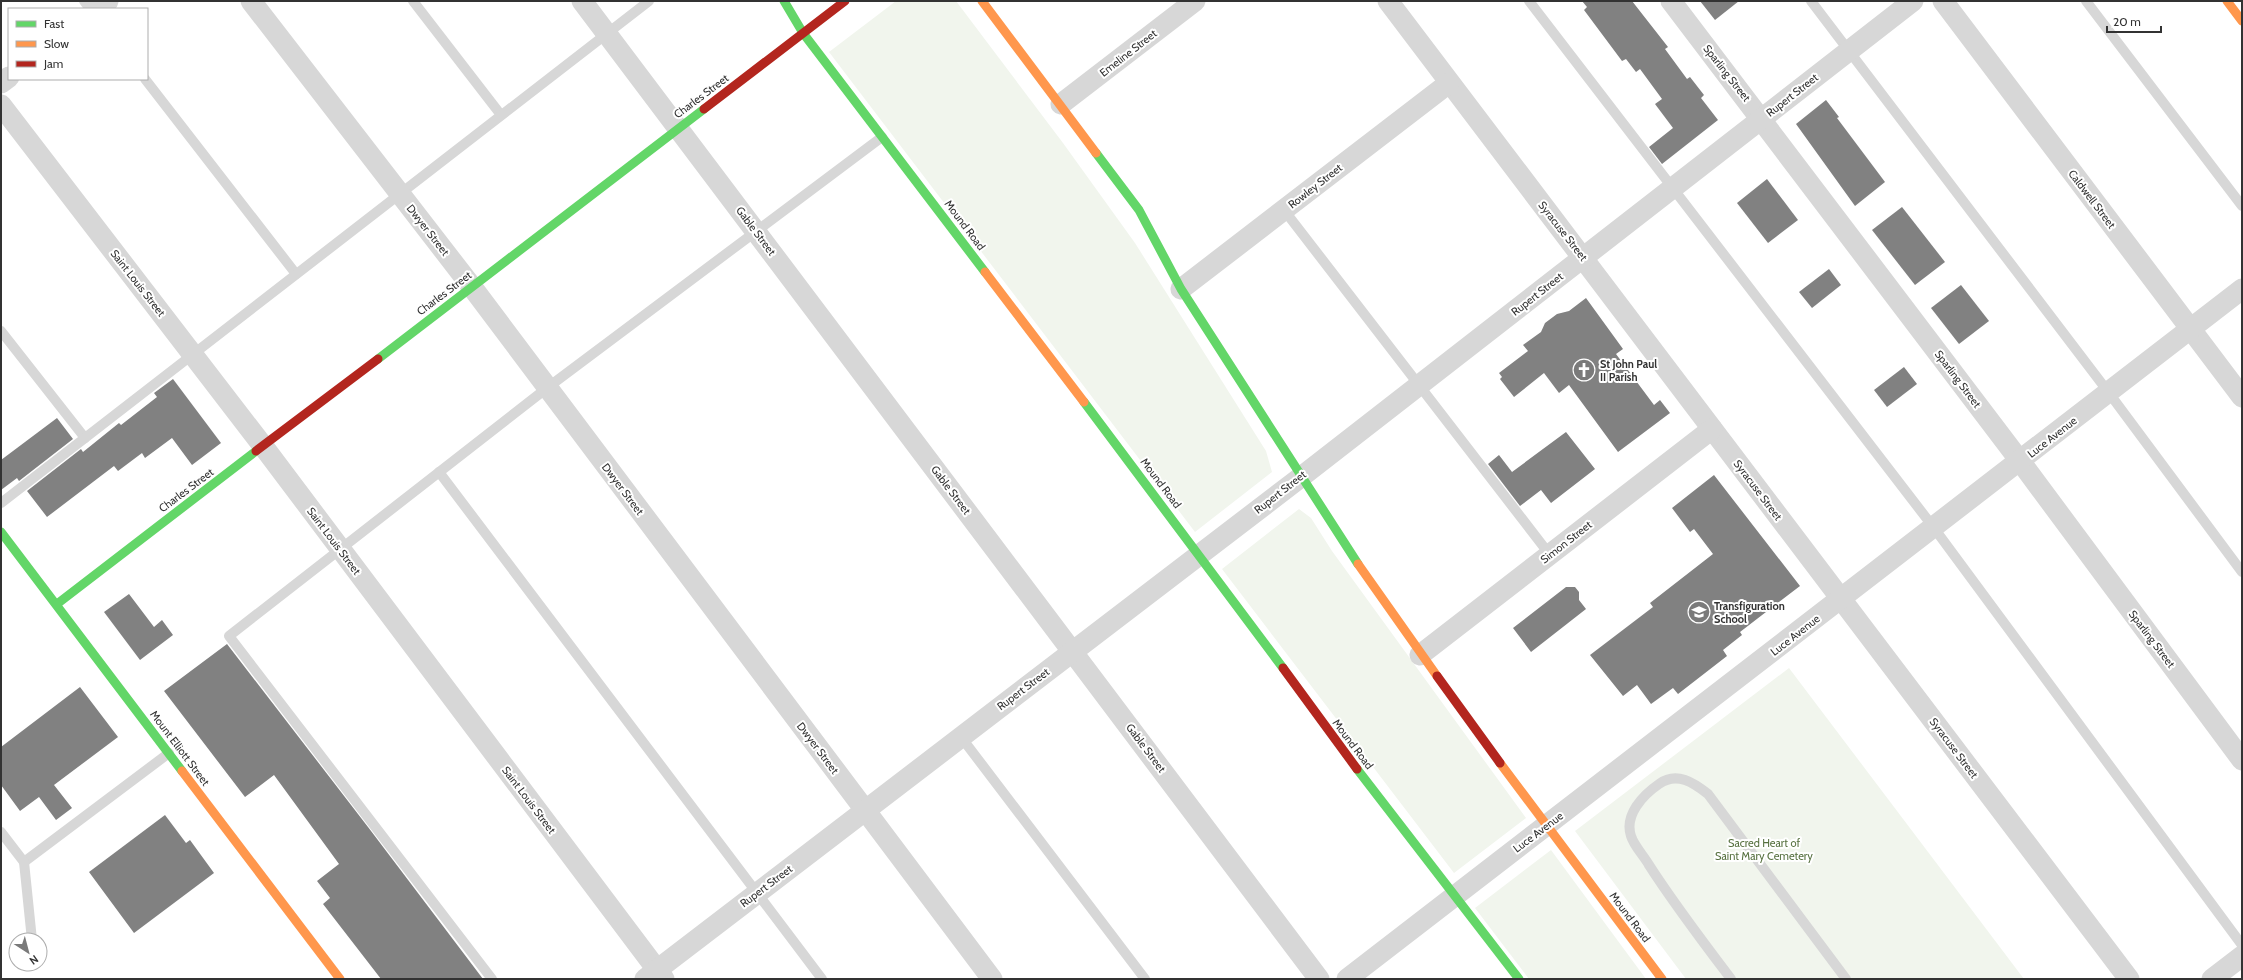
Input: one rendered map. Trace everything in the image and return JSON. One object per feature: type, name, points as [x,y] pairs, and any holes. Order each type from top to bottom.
[{"type":"main road","name":"Mound Road","points":[[784,1],[804,33],[882,137],[1200,555],[1356,767],[1456,895],[1519,979]]},
{"type":"main road","name":"Charles Street","points":[[56,604],[846,1]]},
{"type":"main road","name":"Mound Road","points":[[982,1],[1061,104],[1139,210],[1181,289],[1335,531],[1420,656],[1546,827],[1662,979]]},
{"type":"main road","points":[[2227,1],[2242,21]]},
{"type":"main road","name":"Mount Elliott Street","points":[[1,532],[340,979]]},
{"type":"street","points":[[98,8],[108,1]]},
{"type":"street","name":"Dwyer Street","points":[[251,1],[472,287],[992,979]]},
{"type":"street","name":"Gable Street","points":[[582,1],[757,231],[1319,979]]},
{"type":"street","name":"Emeline Street","points":[[1061,104],[1195,1]]},
{"type":"street","name":"Syracuse Street","points":[[1388,1],[2129,979]]},
{"type":"street","name":"Sparling Street","points":[[1671,1],[2020,461],[2242,760]]},
{"type":"street","name":"Rupert Street","points":[[655,976],[757,893],[1200,555],[1584,258],[1912,1]]},
{"type":"street","name":"Caldwell Street","points":[[1943,1],[2242,398]]},
{"type":"street","name":"Rowley Street","points":[[1181,289],[1449,83]]},
{"type":"street","name":"Saint Louis Street","points":[[1,106],[193,354],[340,548],[655,976]]},
{"type":"street","name":"Luce Avenue","points":[[1347,979],[1841,600],[2242,289]]},
{"type":"street","name":"Simon Street","points":[[1420,656],[1712,430]]},
{"type":"street","points":[[2212,979],[2242,956]]},
{"type":"lane","points":[[413,1],[501,115]]},
{"type":"lane","points":[[1,503],[649,1]]},
{"type":"lane","points":[[1529,1],[1934,528],[2242,945]]},
{"type":"lane","points":[[1811,1],[2109,393],[2242,572]]},
{"type":"lane","points":[[2086,1],[2242,206]]},
{"type":"lane","points":[[146,80],[296,274]]},
{"type":"lane","points":[[492,979],[229,636],[547,388],[882,137]]},
{"type":"lane","points":[[1284,210],[1418,386],[1550,555]]},
{"type":"lane","points":[[1,331],[85,438]]},
{"type":"lane","points":[[439,472],[822,979]]},
{"type":"lane","points":[[961,737],[1145,979]]},
{"type":"lane","points":[[24,862],[169,753]]},
{"type":"lane","points":[[1731,979],[1657,878],[1631,836],[1631,814],[1647,793],[1661,782],[1678,778],[1692,781],[1708,794],[1846,979]]},
{"type":"lane","points":[[1,832],[24,862],[31,932]]},
{"type":"green space","points":[[896,1],[956,1],[1063,143],[1135,243],[1266,451],[1272,472],[1195,532],[829,52]]},
{"type":"green space","points":[[1299,509],[1311,518],[1332,551],[1526,818],[1454,873],[1222,569]]},
{"type":"green space","name":"Sacred Heart of Saint Mary Cemetery","points":[[1789,668],[2024,979],[1686,979],[1575,831]]},
{"type":"green space","points":[[1551,850],[1646,979],[1529,979],[1475,908]]},
{"type":"building","points":[[1582,1],[1632,1],[1668,47],[1665,49],[1687,79],[1690,77],[1704,95],[1701,98],[1718,120],[1662,164],[1649,147],[1673,128],[1655,104],[1662,99],[1640,69],[1636,72],[1626,59],[1622,61],[1584,10],[1587,7]]},
{"type":"building","points":[[1700,1],[1739,1],[1715,20]]},
{"type":"building","points":[[1826,100],[1839,117],[1837,118],[1885,182],[1855,206],[1796,124]]},
{"type":"building","points":[[1767,179],[1798,220],[1768,243],[1737,203]]},
{"type":"building","points":[[1902,207],[1945,262],[1915,285],[1872,230]]},
{"type":"building","points":[[1829,269],[1841,285],[1812,308],[1799,292]]},
{"type":"building","points":[[1961,285],[1989,321],[1959,344],[1931,308]]},
{"type":"building","name":"St John Paul II Parish","points":[[1586,298],[1623,349],[1616,354],[1654,405],[1660,400],[1670,413],[1618,452],[1569,385],[1559,393],[1544,373],[1514,397],[1500,379],[1502,377],[1499,373],[1528,351],[1523,345],[1541,332],[1545,323],[1557,314],[1569,311]]},
{"type":"building","points":[[1904,367],[1917,384],[1887,407],[1874,390]]},
{"type":"building","points":[[173,379],[221,443],[192,465],[172,438],[145,458],[142,453],[118,471],[114,466],[47,517],[27,491],[81,449],[83,452],[119,423],[121,425],[157,397],[154,393]]},
{"type":"building","points":[[57,418],[73,439],[19,481],[17,478],[1,490],[1,460]]},
{"type":"building","points":[[1566,432],[1595,469],[1551,503],[1541,490],[1520,506],[1488,464],[1499,455],[1512,472]]},
{"type":"building","points":[[1714,475],[1800,586],[1740,632],[1742,635],[1723,650],[1727,656],[1678,694],[1673,688],[1651,704],[1637,685],[1623,696],[1590,655],[1653,607],[1650,603],[1713,554],[1694,529],[1690,532],[1672,508]]},
{"type":"building","points":[[1566,587],[1575,587],[1579,592],[1579,600],[1586,609],[1531,652],[1513,628]]},
{"type":"building","points":[[129,594],[154,627],[162,620],[173,635],[140,660],[104,612]]},
{"type":"building","points":[[227,644],[483,979],[381,979],[323,904],[330,898],[317,881],[339,864],[274,775],[245,797],[164,691]]},
{"type":"building","points":[[80,687],[118,737],[54,785],[72,808],[56,820],[39,797],[20,811],[1,785],[1,747]]},
{"type":"building","points":[[165,815],[186,843],[190,840],[214,873],[134,933],[89,872]]},
{"type":"traffic: fast","points":[[784,1],[803,33],[985,272]]},
{"type":"traffic: fast","points":[[378,359],[704,109]]},
{"type":"traffic: fast","points":[[1096,153],[1139,210],[1181,289],[1358,564]]},
{"type":"traffic: fast","points":[[1084,402],[1283,668]]},
{"type":"traffic: fast","points":[[57,604],[256,451]]},
{"type":"traffic: fast","points":[[1,532],[182,771]]},
{"type":"traffic: fast","points":[[1357,769],[1519,979]]},
{"type":"traffic: slow","points":[[982,1],[1096,153]]},
{"type":"traffic: slow","points":[[2227,1],[2242,21]]},
{"type":"traffic: slow","points":[[985,272],[1084,402]]},
{"type":"traffic: slow","points":[[1358,564],[1437,676]]},
{"type":"traffic: slow","points":[[1500,763],[1662,979]]},
{"type":"traffic: slow","points":[[182,771],[340,979]]},
{"type":"traffic: jam","points":[[704,109],[845,1]]},
{"type":"traffic: jam","points":[[256,451],[378,359]]},
{"type":"traffic: jam","points":[[1283,668],[1357,769]]},
{"type":"traffic: jam","points":[[1437,676],[1500,763]]},
{"type":"place","name":"St John Paul II Parish","points":[[1584,370]]},
{"type":"place","name":"Transfiguration School","points":[[1699,612]]}]
